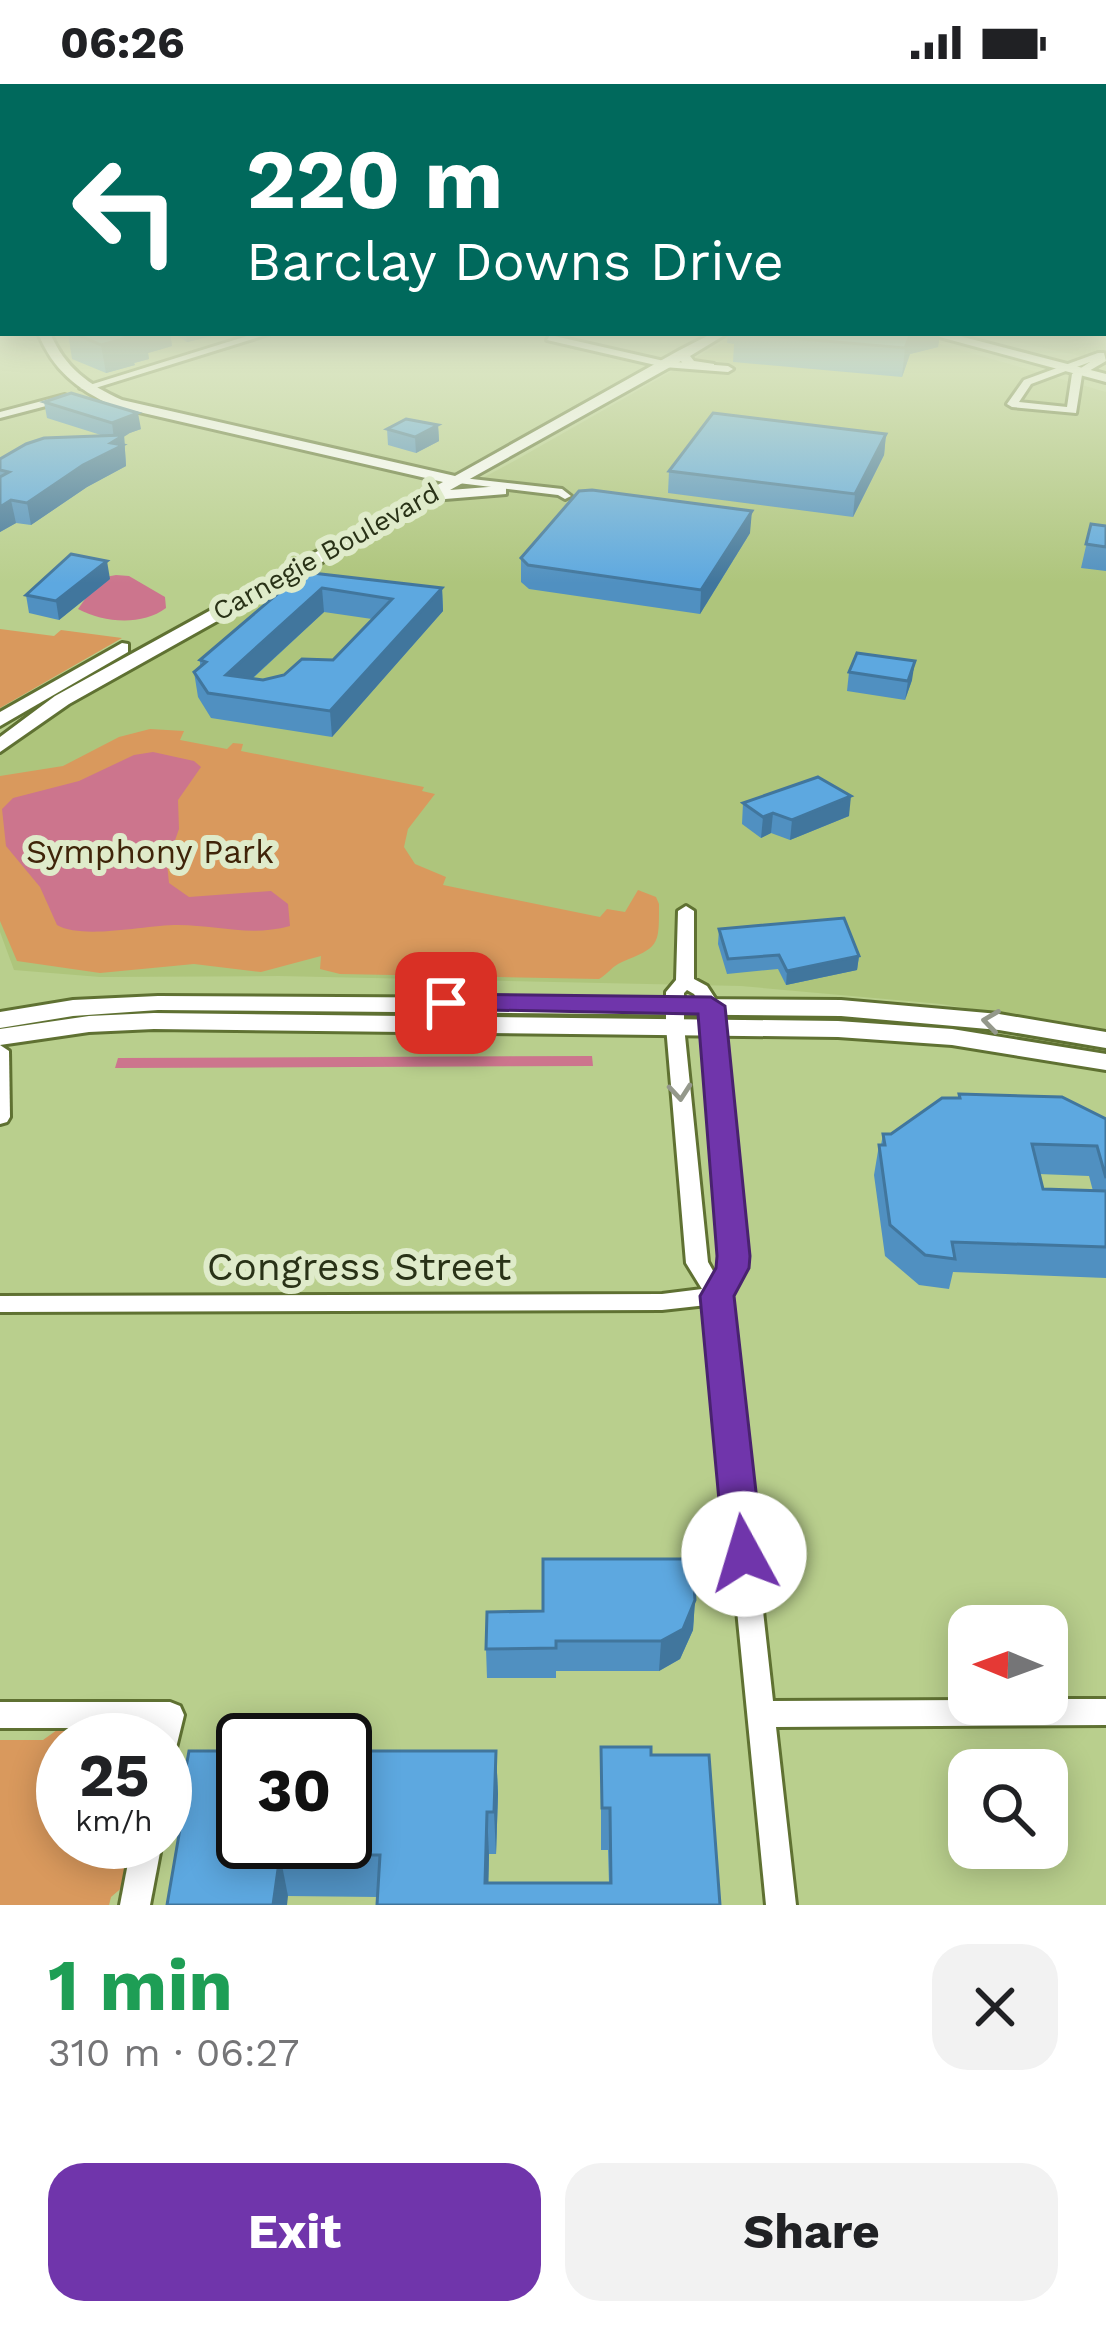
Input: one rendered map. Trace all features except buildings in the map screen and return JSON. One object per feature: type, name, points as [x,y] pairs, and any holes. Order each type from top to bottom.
[{"type":"street","points":[[156,413],[508,488]]},
{"type":"street","name":"Carnegie Boulevard","points":[[0,720],[44,691],[445,478],[556,413]]},
{"type":"street","name":"Carnegie Boulevard","points":[[0,746],[62,700],[412,504],[445,478],[493,458],[575,413]]},
{"type":"street","points":[[493,458],[486,467],[489,475],[508,488]]},
{"type":"street","points":[[412,504],[459,492],[508,488]]},
{"type":"street","points":[[685,981],[686,911]]},
{"type":"street","points":[[685,981],[676,988],[674,1016],[696,1257],[717,1296],[781,1905]]},
{"type":"street","points":[[685,981],[701,989],[712,1016],[734,1256],[733,1268],[717,1296]]},
{"type":"street","points":[[0,1020],[158,1003],[674,1016]]},
{"type":"street","points":[[0,1037],[132,1022],[909,1011],[1106,1040]]},
{"type":"street","points":[[712,1016],[931,1035],[1106,1062]]},
{"type":"street","points":[[0,1051],[0,1117]]},
{"type":"street","name":"Congress Street","points":[[0,1304],[662,1302],[717,1296]]},
{"type":"street","points":[[761,1714],[1106,1712]]},
{"type":"street","points":[[0,1715],[36,1718]]},
{"type":"street","points":[[135,1905],[142,1869]]},
{"type":"shaded area","points":[[599,413],[1106,413],[1106,1030],[941,1004],[741,986],[100,977],[14,970],[0,932],[0,756],[50,711]]},
{"type":"shaded area","points":[[129,576],[165,597],[166,608],[146,618],[123,620],[78,609],[100,578]]},
{"type":"shaded area","points":[[153,752],[194,761],[201,767],[178,800],[179,829],[167,863],[169,883],[189,897],[271,891],[288,904],[290,926],[247,931],[178,925],[98,932],[57,925],[40,887],[6,846],[2,809],[13,798],[79,781],[134,755]]},
{"type":"shaded area","points":[[592,1056],[593,1066],[115,1068],[118,1058]]},
{"type":"green space","points":[[0,629],[54,636],[61,630],[122,638],[0,708]]},
{"type":"green space","name":"Symphony Park","points":[[150,729],[184,731],[180,740],[227,749],[233,743],[243,744],[241,751],[424,787],[422,791],[435,794],[408,829],[404,847],[415,864],[446,877],[443,885],[600,917],[607,909],[625,912],[638,890],[656,897],[659,904],[655,943],[599,979],[340,974],[320,969],[321,956],[261,972],[194,964],[100,973],[17,961],[0,921],[0,776],[63,766],[119,737]]},
{"type":"green space","points":[[0,1740],[36,1740],[36,1869],[128,1869],[125,1885],[109,1905],[0,1905]]},
{"type":"route","points":[[446,1003],[711,1006],[734,1256],[733,1268],[717,1296],[744,1554]]}]
